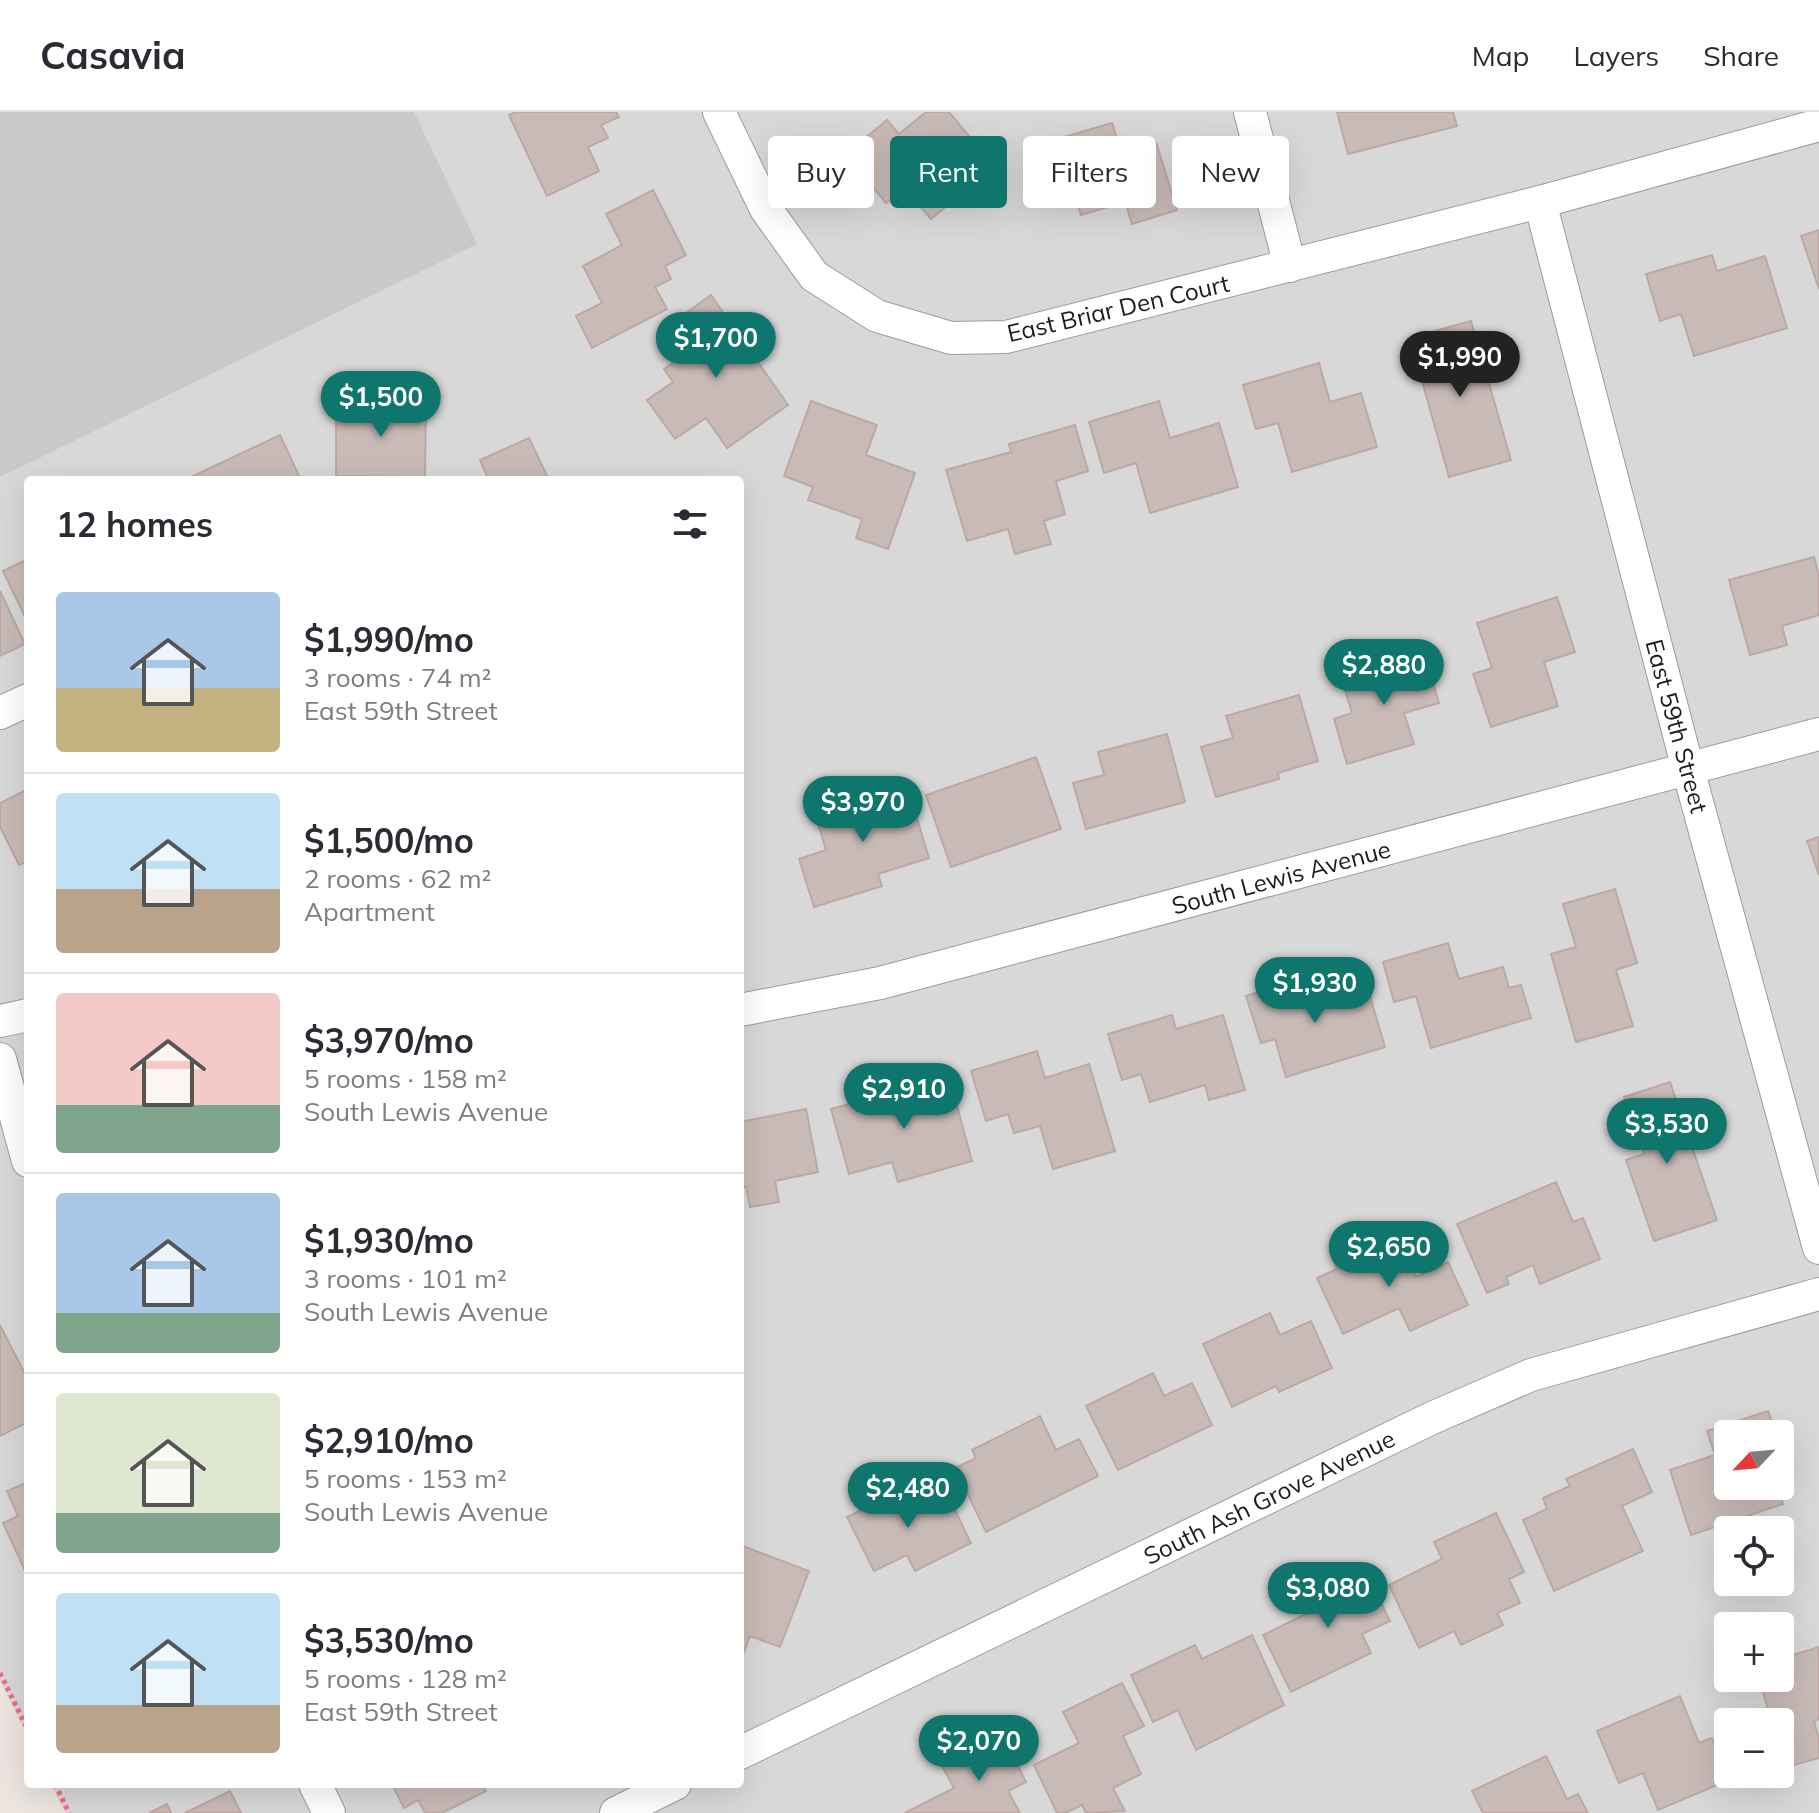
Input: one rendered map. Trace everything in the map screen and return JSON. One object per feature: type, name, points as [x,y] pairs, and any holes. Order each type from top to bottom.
[{"type":"street","name":"East Briar Den Court","points":[[719,112],[766,209],[814,276],[877,316],[951,338],[1006,337],[1540,202],[1819,125]]},
{"type":"street","points":[[1250,112],[1290,266]]},
{"type":"street","name":"East 59th Street","points":[[1540,202],[1688,769],[1819,1248]]},
{"type":"street","points":[[0,713],[24,702]]},
{"type":"street","name":"South Lewis Avenue","points":[[744,1009],[880,983],[1819,734]]},
{"type":"street","points":[[0,1021],[24,1016]]},
{"type":"street","points":[[0,1059],[24,1146]]},
{"type":"street","name":"South Ash Grove Avenue","points":[[744,1751],[1432,1418],[1517,1381],[1819,1294]]},
{"type":"street","points":[[317,1788],[329,1813]]},
{"type":"street","points":[[616,1813],[662,1788]]},
{"type":"path","points":[[0,1673],[24,1722]]},
{"type":"path","points":[[57,1788],[69,1813]]},
{"type":"shaded area","points":[[0,112],[1819,112],[1819,1813],[65,1813],[53,1788],[744,1788],[744,476],[24,476],[24,1730],[0,1680]]},
{"type":"shaded area","points":[[0,112],[414,112],[477,244],[0,477]]},
{"type":"building","points":[[515,112],[616,112],[619,117],[601,125],[608,138],[588,147],[599,171],[547,196],[509,115]]},
{"type":"building","points":[[926,112],[949,112],[969,136],[890,136],[890,200],[886,203],[874,188],[874,136],[868,136],[887,120],[899,134]]},
{"type":"building","points":[[1337,112],[1453,112],[1457,126],[1348,154]]},
{"type":"building","points":[[1112,123],[1116,136],[1067,136]]},
{"type":"building","points":[[1156,142],[1172,194],[1172,208],[1177,210],[1132,224],[1127,208],[1156,208]]},
{"type":"building","points":[[653,190],[686,255],[665,266],[671,279],[655,287],[667,309],[592,348],[576,316],[602,303],[583,266],[622,245],[606,214]]},
{"type":"building","points":[[921,208],[944,208],[931,219]]},
{"type":"building","points":[[1079,208],[1105,208],[1081,215]]},
{"type":"building","points":[[1819,230],[1819,289],[1801,236]]},
{"type":"building","points":[[1712,255],[1717,271],[1765,256],[1787,328],[1694,356],[1681,314],[1660,321],[1646,274]]},
{"type":"building","points":[[711,295],[788,405],[727,448],[706,418],[675,439],[647,400],[673,382],[664,369],[693,349],[674,322]]},
{"type":"building","points":[[1471,321],[1511,460],[1449,477],[1410,338]]},
{"type":"building","points":[[1319,363],[1330,402],[1361,393],[1377,447],[1292,472],[1278,423],[1256,429],[1243,385]]},
{"type":"building","points":[[811,401],[877,425],[866,455],[915,473],[888,549],[856,538],[862,519],[808,500],[813,487],[784,476]]},
{"type":"building","points":[[1159,401],[1170,438],[1219,423],[1238,487],[1150,513],[1136,463],[1104,473],[1089,422]]},
{"type":"building","points":[[336,402],[426,403],[425,476],[336,476]]},
{"type":"building","points":[[1075,425],[1088,471],[1056,481],[1065,514],[1044,521],[1051,544],[1015,554],[1008,529],[967,541],[946,470],[1011,452],[1009,444]]},
{"type":"building","points":[[280,435],[299,476],[193,476]]},
{"type":"building","points":[[529,438],[547,476],[487,476],[480,460]]},
{"type":"building","points":[[1814,557],[1819,575],[1819,615],[1782,626],[1787,645],[1750,655],[1729,580]]},
{"type":"building","points":[[24,561],[24,615],[3,571]]},
{"type":"building","points":[[0,591],[24,644],[0,656]]},
{"type":"building","points":[[1557,597],[1575,652],[1544,662],[1558,706],[1491,727],[1473,674],[1492,668],[1477,623]]},
{"type":"building","points":[[1424,653],[1439,703],[1404,713],[1414,744],[1347,764],[1334,719],[1352,713],[1341,677]]},
{"type":"building","points":[[1299,695],[1318,761],[1278,773],[1279,779],[1216,797],[1201,747],[1233,738],[1226,716]]},
{"type":"building","points":[[1167,734],[1185,802],[1086,829],[1073,783],[1104,775],[1098,752]]},
{"type":"building","points":[[1036,757],[1061,829],[951,867],[926,795]]},
{"type":"building","points":[[906,782],[929,858],[878,874],[882,886],[814,907],[799,859],[826,850],[814,811]]},
{"type":"building","points":[[24,791],[24,863],[19,865],[0,827],[0,803]]},
{"type":"building","points":[[1819,837],[1819,875],[1807,841]]},
{"type":"building","points":[[1615,889],[1637,963],[1616,970],[1633,1026],[1576,1042],[1551,954],[1576,947],[1563,904]]},
{"type":"building","points":[[1448,943],[1459,979],[1503,967],[1509,988],[1521,985],[1531,1018],[1431,1048],[1416,996],[1394,1002],[1383,962]]},
{"type":"building","points":[[1309,977],[1316,1001],[1367,986],[1385,1047],[1286,1077],[1275,1039],[1261,1043],[1246,996]]},
{"type":"building","points":[[1172,1015],[1176,1029],[1223,1015],[1245,1090],[1209,1100],[1205,1085],[1150,1102],[1141,1074],[1122,1080],[1108,1034]]},
{"type":"building","points":[[1037,1051],[1045,1078],[1089,1064],[1115,1151],[1053,1169],[1040,1126],[1014,1133],[1008,1114],[986,1121],[971,1071]]},
{"type":"building","points":[[949,1076],[972,1161],[898,1182],[892,1162],[849,1174],[831,1109]]},
{"type":"building","points":[[1670,1082],[1717,1220],[1654,1241],[1626,1160],[1644,1154],[1624,1097]]},
{"type":"building","points":[[806,1109],[818,1172],[775,1181],[779,1202],[750,1207],[744,1187],[744,1121]]},
{"type":"building","points":[[1556,1182],[1573,1222],[1583,1218],[1600,1259],[1540,1284],[1533,1265],[1506,1277],[1509,1284],[1487,1293],[1457,1224]]},
{"type":"building","points":[[1400,1241],[1416,1277],[1448,1262],[1468,1305],[1410,1331],[1399,1308],[1343,1334],[1317,1278],[1337,1269],[1333,1259],[1358,1247],[1363,1258]]},
{"type":"building","points":[[1270,1313],[1280,1335],[1311,1321],[1332,1368],[1279,1392],[1276,1386],[1232,1407],[1203,1344]]},
{"type":"building","points":[[0,1325],[24,1372],[24,1424],[0,1436]]},
{"type":"building","points":[[1153,1373],[1164,1396],[1192,1383],[1212,1425],[1118,1470],[1086,1406]]},
{"type":"building","points":[[1768,1411],[1771,1420],[1741,1420]]},
{"type":"building","points":[[1040,1416],[1056,1450],[1079,1439],[1098,1476],[986,1532],[955,1468],[976,1458],[972,1450]]},
{"type":"building","points":[[1714,1429],[1714,1452],[1707,1431]]},
{"type":"building","points":[[1633,1449],[1652,1492],[1622,1506],[1643,1551],[1554,1591],[1523,1520],[1547,1509],[1543,1498],[1570,1486],[1566,1479]]},
{"type":"building","points":[[1714,1455],[1714,1500],[1782,1500],[1783,1504],[1747,1516],[1714,1516],[1714,1527],[1691,1535],[1670,1470]]},
{"type":"building","points":[[24,1484],[24,1568],[3,1523],[18,1516],[7,1491]]},
{"type":"building","points":[[913,1484],[926,1512],[950,1500],[971,1543],[915,1571],[907,1555],[874,1571],[847,1517]]},
{"type":"building","points":[[1496,1513],[1524,1572],[1509,1579],[1520,1603],[1497,1613],[1503,1625],[1461,1645],[1454,1631],[1419,1648],[1389,1585],[1442,1559],[1434,1542]]},
{"type":"building","points":[[744,1547],[809,1571],[780,1647],[750,1636],[744,1652]]},
{"type":"building","points":[[1362,1564],[1390,1621],[1362,1634],[1371,1653],[1291,1692],[1263,1635],[1318,1608],[1309,1590]]},
{"type":"building","points":[[1252,1635],[1284,1705],[1196,1750],[1178,1710],[1153,1722],[1131,1675],[1195,1645],[1202,1659]]},
{"type":"building","points":[[1819,1647],[1819,1719],[1814,1721],[1819,1739],[1819,1758],[1794,1765],[1794,1708],[1768,1708],[1763,1692],[1794,1692],[1794,1655]]},
{"type":"building","points":[[1122,1683],[1144,1726],[1123,1736],[1141,1774],[1113,1788],[1125,1811],[1086,1813],[1082,1805],[1065,1813],[1057,1813],[1034,1765],[1079,1743],[1063,1712]]},
{"type":"building","points":[[1680,1696],[1699,1743],[1712,1738],[1714,1743],[1714,1786],[1658,1810],[1643,1773],[1619,1783],[1597,1731]]},
{"type":"building","points":[[1003,1736],[1026,1782],[1008,1791],[1020,1813],[905,1813],[954,1788],[942,1766]]},
{"type":"building","points":[[1546,1756],[1567,1799],[1578,1794],[1588,1813],[1483,1813],[1472,1791]]},
{"type":"building","points":[[394,1788],[484,1788],[486,1791],[442,1813],[425,1813],[418,1800],[404,1808]]},
{"type":"building","points":[[230,1791],[241,1813],[185,1813]]},
{"type":"building","points":[[167,1804],[171,1813],[149,1813]]}]
